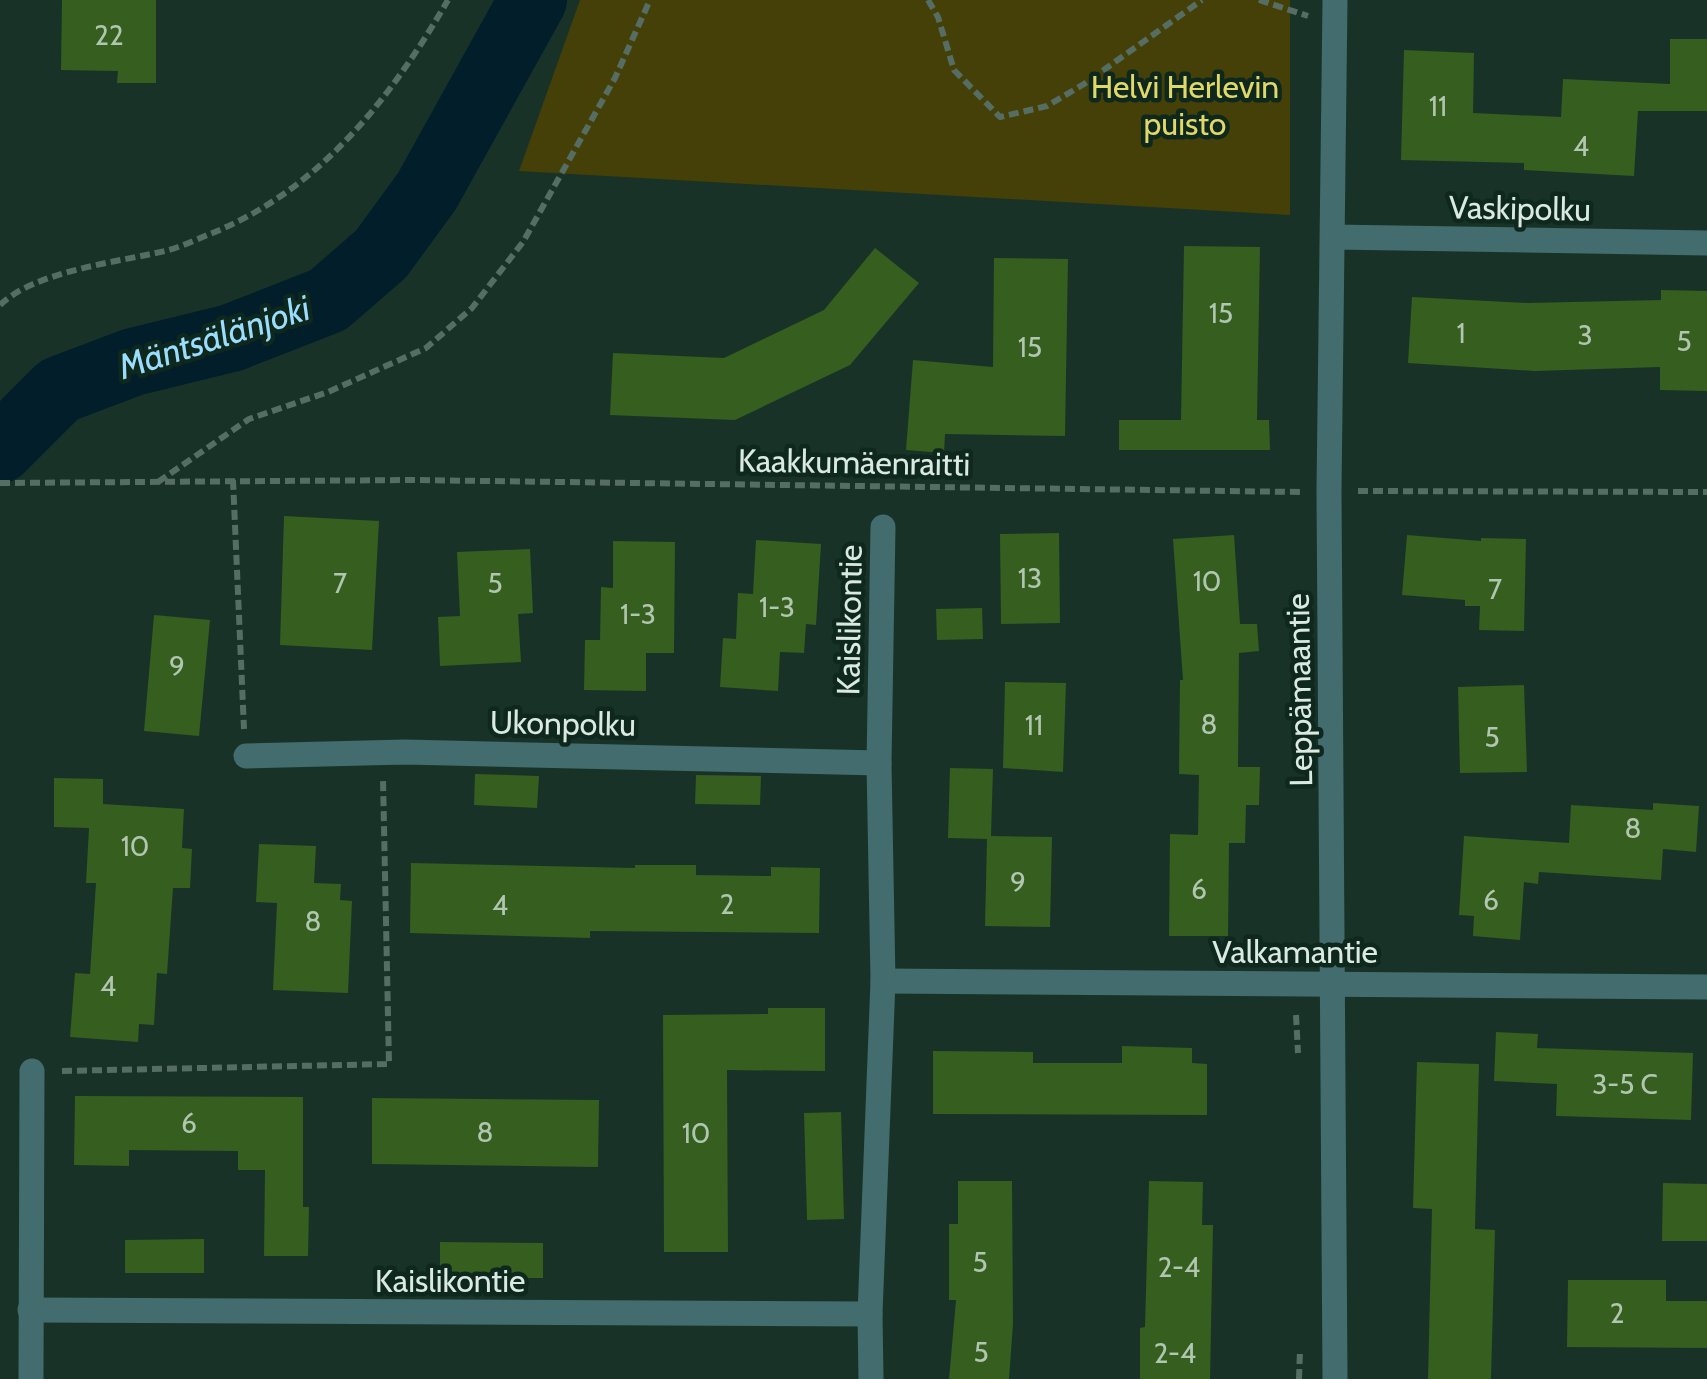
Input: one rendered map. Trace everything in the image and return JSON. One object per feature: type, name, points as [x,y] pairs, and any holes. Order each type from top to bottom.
[{"type":"street","name":"Leppämaantie","points":[[1335,0],[1329,491],[1335,1379]]},
{"type":"street","name":"Vaskipolku","points":[[1332,237],[1707,243]]},
{"type":"street","name":"Kaislikontie","points":[[871,1379],[882,981],[882,527]]},
{"type":"street","name":"Ukonpolku","points":[[246,756],[382,753],[879,763]]},
{"type":"street","name":"Valkamantie","points":[[882,981],[1707,987]]},
{"type":"street","points":[[32,1072],[32,1379]]},
{"type":"street","name":"Kaislikontie","points":[[30,1310],[870,1314]]},
{"type":"path","points":[[0,305],[9,296],[69,272],[170,250],[254,215],[318,170],[374,112],[419,50],[448,0]]},
{"type":"path","points":[[157,482],[249,418],[328,392],[426,348],[472,308],[522,242],[615,78],[650,0]]},
{"type":"path","points":[[928,0],[938,17],[954,70],[1000,117],[1047,106],[1202,0]]},
{"type":"path","points":[[1260,0],[1309,16]]},
{"type":"path","points":[[233,480],[246,756]]},
{"type":"path","name":"Kaakkumäenraitti","points":[[0,483],[233,480],[1707,492]]},
{"type":"path","points":[[32,1072],[389,1064],[382,753]]},
{"type":"green space","name":"Helvi Herlevin puisto","points":[[580,0],[1290,0],[1290,215],[519,171]]},
{"type":"building","points":[[62,0],[156,0],[156,83],[117,83],[118,71],[61,70]]},
{"type":"building","points":[[1670,39],[1707,39],[1707,111],[1638,111],[1634,176],[1524,170],[1524,163],[1401,160],[1404,50],[1474,53],[1473,113],[1561,117],[1563,79],[1670,84]]},
{"type":"building","points":[[1184,246],[1260,247],[1257,420],[1269,420],[1270,450],[1119,450],[1119,420],[1181,420]]},
{"type":"building","points":[[875,248],[919,283],[850,365],[735,420],[610,415],[613,353],[724,358],[824,310]]},
{"type":"building","points":[[994,258],[1068,259],[1065,436],[945,434],[944,453],[906,450],[913,360],[993,367]]},
{"type":"building","points":[[1661,290],[1707,291],[1707,391],[1660,390],[1660,367],[1535,371],[1408,363],[1412,297],[1528,303],[1661,300]]},
{"type":"building","points":[[284,516],[379,521],[372,650],[280,645]]},
{"type":"building","points":[[1059,533],[1060,623],[1001,624],[1000,534]]},
{"type":"building","points":[[1234,535],[1240,624],[1257,624],[1259,651],[1239,653],[1238,767],[1260,767],[1259,805],[1246,805],[1245,843],[1229,843],[1228,936],[1169,936],[1170,834],[1198,835],[1199,775],[1179,774],[1183,680],[1173,539]]},
{"type":"building","points":[[1407,535],[1481,541],[1526,539],[1524,631],[1479,630],[1480,606],[1465,606],[1465,600],[1402,595]]},
{"type":"building","points":[[756,540],[821,544],[816,625],[806,624],[804,653],[780,652],[778,691],[720,687],[723,638],[736,639],[738,593],[753,594]]},
{"type":"building","points":[[613,541],[675,542],[674,653],[646,653],[646,691],[584,690],[585,640],[600,640],[601,587],[613,588]]},
{"type":"building","points":[[530,549],[533,613],[518,614],[521,662],[440,666],[438,617],[460,616],[457,552]]},
{"type":"building","points":[[982,608],[983,639],[937,640],[936,609]]},
{"type":"building","points":[[154,615],[210,620],[199,736],[144,731]]},
{"type":"building","points":[[1005,682],[1066,683],[1063,772],[1003,768]]},
{"type":"building","points":[[1524,685],[1527,772],[1460,773],[1458,687]]},
{"type":"building","points":[[950,768],[993,769],[991,836],[1052,837],[1050,927],[985,926],[987,839],[948,838]]},
{"type":"building","points":[[475,774],[539,776],[537,808],[474,805]]},
{"type":"building","points":[[696,775],[761,776],[760,805],[695,804]]},
{"type":"building","points":[[54,778],[103,779],[103,804],[184,809],[182,848],[192,849],[190,888],[173,888],[167,974],[157,973],[154,1025],[139,1024],[138,1042],[70,1037],[75,973],[90,974],[96,883],[86,883],[89,828],[54,827]]},
{"type":"building","points":[[1653,803],[1699,806],[1696,852],[1663,849],[1661,880],[1539,872],[1538,884],[1524,882],[1520,940],[1473,936],[1474,916],[1459,915],[1464,836],[1569,843],[1571,805],[1653,810]]},
{"type":"building","points":[[259,844],[316,846],[314,883],[341,884],[340,900],[352,901],[348,993],[273,990],[277,903],[256,902]]},
{"type":"building","points":[[411,863],[635,868],[696,865],[696,875],[771,876],[771,867],[820,868],[819,933],[590,931],[590,938],[410,933]]},
{"type":"building","points":[[768,1008],[825,1008],[825,1071],[727,1070],[728,1252],[664,1252],[663,1015],[768,1014]]},
{"type":"building","points":[[1496,1032],[1538,1034],[1537,1048],[1693,1053],[1691,1120],[1556,1116],[1557,1084],[1494,1081]]},
{"type":"building","points":[[1122,1046],[1192,1048],[1192,1063],[1207,1064],[1207,1115],[933,1114],[933,1051],[1033,1052],[1033,1063],[1122,1063]]},
{"type":"building","points":[[1417,1062],[1479,1064],[1475,1229],[1495,1230],[1491,1379],[1428,1379],[1432,1209],[1413,1208]]},
{"type":"building","points":[[75,1096],[303,1097],[303,1207],[309,1207],[308,1256],[264,1256],[265,1170],[238,1170],[238,1151],[129,1150],[129,1166],[74,1165]]},
{"type":"building","points":[[372,1098],[599,1100],[598,1167],[372,1164]]},
{"type":"building","points":[[841,1112],[844,1219],[807,1220],[804,1113]]},
{"type":"building","points":[[958,1181],[1012,1181],[1013,1324],[1009,1379],[949,1379],[956,1300],[949,1300],[949,1224],[958,1224]]},
{"type":"building","points":[[1149,1181],[1203,1182],[1202,1225],[1213,1225],[1210,1379],[1140,1379]]},
{"type":"building","points":[[1663,1183],[1707,1184],[1707,1241],[1662,1241]]},
{"type":"building","points":[[204,1239],[204,1273],[125,1273],[125,1240]]},
{"type":"building","points":[[440,1242],[543,1243],[543,1278],[440,1278]]},
{"type":"building","points":[[1568,1280],[1666,1280],[1666,1301],[1707,1301],[1707,1348],[1567,1347]]},
{"type":"waterway","name":"Mäntsälänjoki","points":[[0,449],[59,390],[133,362],[231,338],[328,300],[381,254],[427,191],[533,0]]}]
